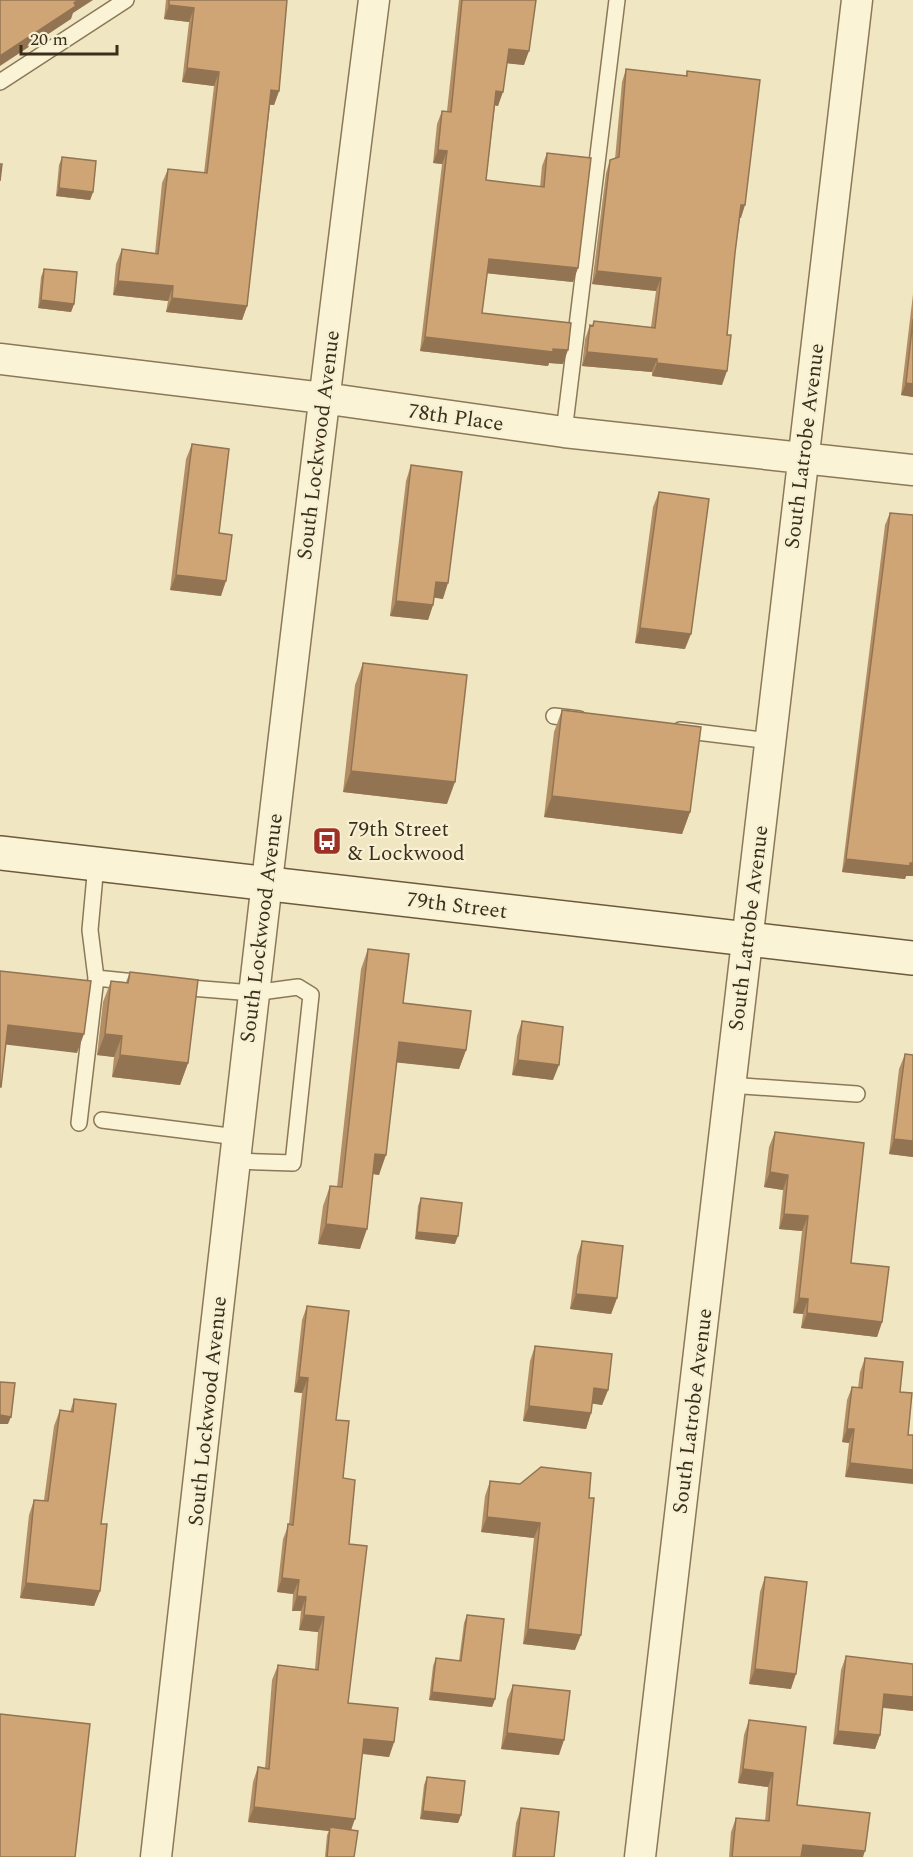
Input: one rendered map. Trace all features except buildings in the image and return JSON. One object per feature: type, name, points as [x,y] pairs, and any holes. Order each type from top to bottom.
[{"type":"main road","name":"79th Street","points":[[0,853],[913,958]]},
{"type":"street","name":"South Lockwood Avenue","points":[[156,1857],[266,884],[323,399],[374,0]]},
{"type":"street","name":"South Latrobe Avenue","points":[[640,1857],[856,0]]},
{"type":"street","name":"78th Place","points":[[0,359],[564,432],[913,470]]},
{"type":"lane","points":[[0,82],[126,0]]},
{"type":"lane","points":[[564,432],[617,0]]},
{"type":"lane","points":[[554,716],[599,721]]},
{"type":"lane","points":[[667,729],[770,741]]},
{"type":"lane","points":[[79,1123],[96,978],[90,930],[96,864]]},
{"type":"lane","points":[[96,978],[254,993],[298,987],[311,995],[293,1162],[102,1120]]},
{"type":"lane","points":[[729,1085],[857,1094]]},
{"type":"place","name":"79th Street & Lockwood","points":[[327,841]]}]
